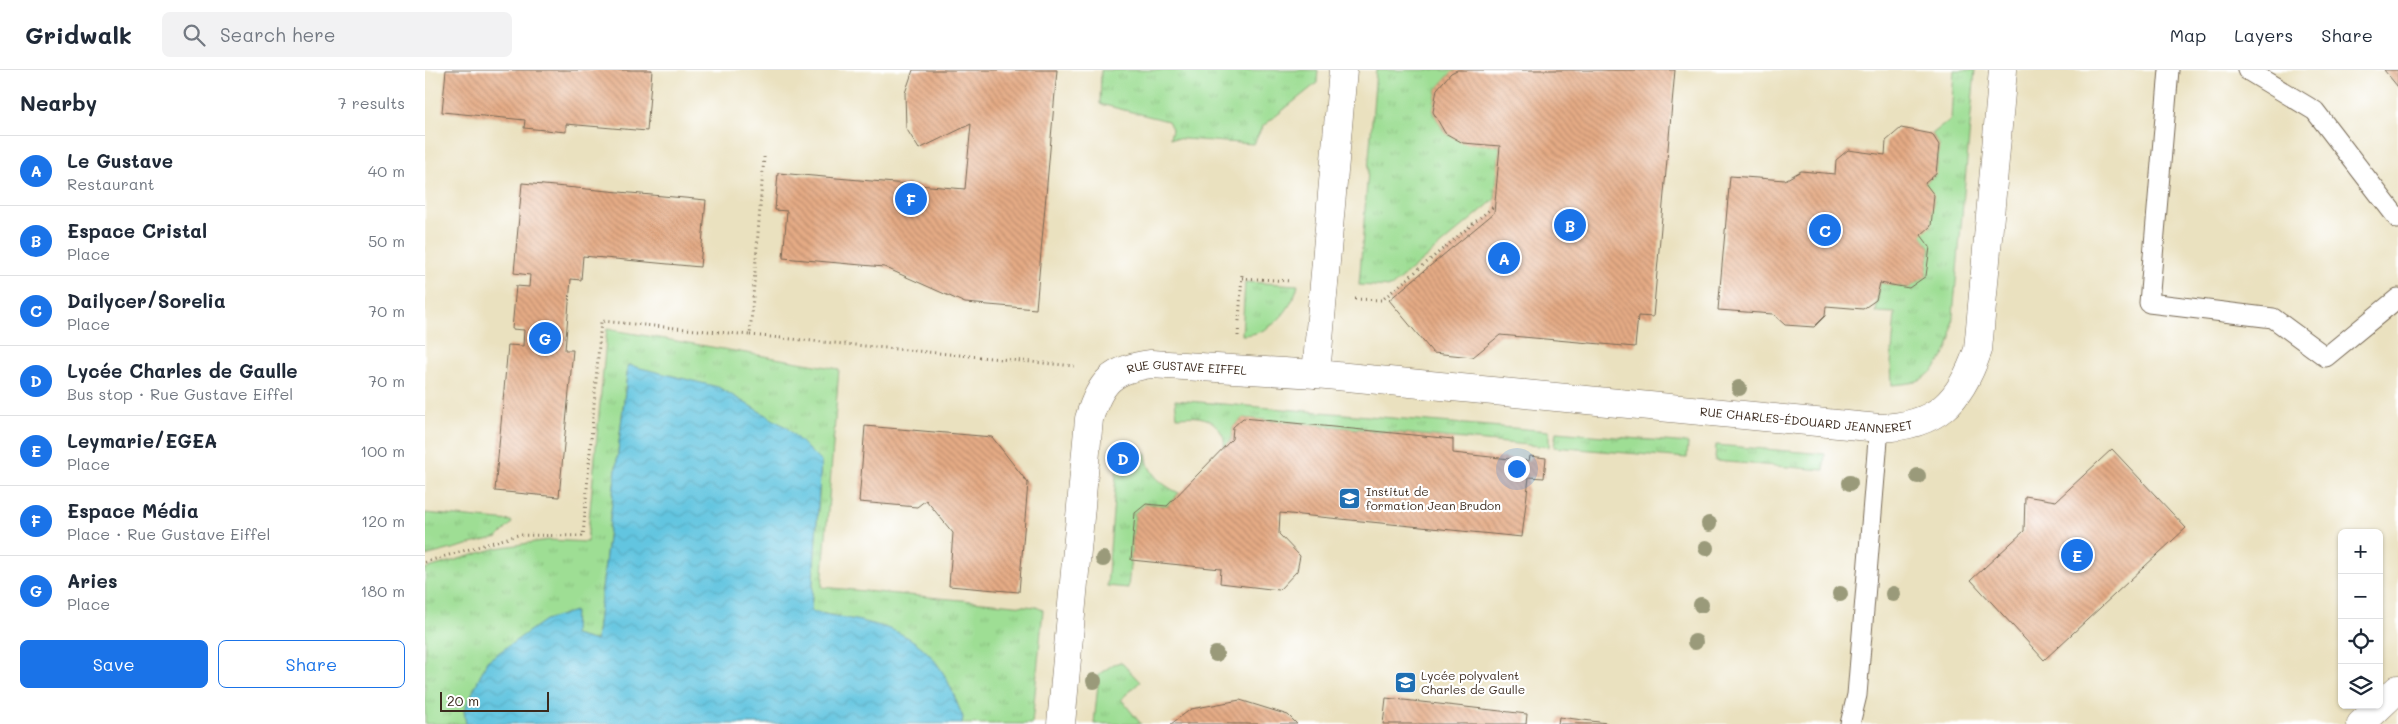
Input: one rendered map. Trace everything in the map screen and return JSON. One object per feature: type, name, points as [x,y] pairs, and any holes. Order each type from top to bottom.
[{"type":"street","points":[[1316,374],[1343,70]]},
{"type":"street","name":"RUE CHARLES-ÉDOUARD JEANNERET","points":[[1316,374],[1879,428],[1902,427],[1922,422],[1955,397],[1969,376],[1978,350],[2003,70]]},
{"type":"street","name":"RUE GUSTAVE EIFFEL","points":[[1061,724],[1089,419],[1095,398],[1105,382],[1123,370],[1151,364],[1316,374]]},
{"type":"street","points":[[2361,724],[2398,689]]},
{"type":"lane","points":[[2169,70],[2149,303],[2273,318],[2326,357],[2398,298]]},
{"type":"lane","points":[[2247,70],[2315,111],[2398,220]]},
{"type":"lane","points":[[1850,724],[1857,696],[1879,428]]},
{"type":"path","points":[[750,335],[764,156]]},
{"type":"path","points":[[1354,300],[1382,300],[1494,206]]},
{"type":"path","points":[[1238,344],[1242,276],[1294,282]]},
{"type":"path","points":[[425,562],[518,536],[583,536],[601,321],[1074,366]]},
{"type":"green space","points":[[1101,70],[1318,70],[1317,83],[1262,127],[1254,144],[1170,138],[1172,129],[1168,121],[1100,104]]},
{"type":"green space","points":[[1376,70],[1457,70],[1451,73],[1437,89],[1433,112],[1445,133],[1463,142],[1500,146],[1495,199],[1391,287],[1359,285]]},
{"type":"green space","points":[[1954,70],[1975,70],[1951,338],[1943,357],[1929,374],[1914,382],[1892,385],[1891,364],[1895,313],[1876,312],[1880,283],[1909,288],[1926,276],[1930,247],[1921,235],[1925,183],[1936,174],[1939,145],[1932,134],[1951,119]]},
{"type":"green space","points":[[1245,282],[1298,285],[1290,304],[1278,320],[1262,331],[1242,335]]},
{"type":"green space","points":[[607,329],[839,369],[822,587],[1036,607],[1043,610],[1032,724],[962,724],[962,716],[883,627],[811,611],[821,462],[628,365],[596,641],[574,636],[464,711],[466,724],[425,724],[425,569],[497,548],[548,540],[587,542]]},
{"type":"green space","points":[[1175,400],[1549,431],[1549,447],[1243,418],[1233,427],[1232,439],[1224,447],[1223,436],[1212,422],[1196,417],[1177,417]]},
{"type":"green space","points":[[1556,432],[1688,443],[1687,458],[1554,447]]},
{"type":"green space","points":[[1716,445],[1825,454],[1824,470],[1715,461]]},
{"type":"green space","points":[[1118,451],[1146,453],[1152,472],[1161,482],[1179,493],[1167,506],[1146,504],[1135,513],[1128,588],[1107,586]]},
{"type":"green space","points":[[425,513],[511,521],[512,523],[498,537],[425,556]]},
{"type":"green space","points":[[1121,662],[1140,682],[1121,699],[1141,724],[1094,724],[1099,674],[1114,664]]},
{"type":"water","points":[[628,365],[718,387],[786,427],[821,462],[811,611],[884,627],[916,643],[930,655],[945,676],[963,717],[962,724],[466,724],[464,711],[487,661],[545,620],[575,611],[574,635],[596,641]]},
{"type":"building","points":[[446,70],[652,70],[647,131],[566,124],[566,132],[524,128],[525,120],[442,112]]},
{"type":"building","points":[[913,70],[1057,70],[1036,309],[965,303],[884,267],[783,258],[787,211],[775,210],[778,173],[965,189],[971,124],[919,149],[906,128],[905,93]]},
{"type":"building","points":[[1457,70],[1675,70],[1653,317],[1638,316],[1635,347],[1500,335],[1473,357],[1433,353],[1389,300],[1494,213],[1500,146],[1463,143],[1445,133],[1433,112],[1437,89],[1451,73]]},
{"type":"building","points":[[2384,70],[2398,70],[2398,87]]},
{"type":"building","points":[[1901,128],[1932,134],[1939,145],[1936,174],[1925,183],[1934,195],[1931,226],[1921,235],[1930,247],[1926,276],[1909,288],[1880,283],[1876,300],[1863,309],[1826,306],[1825,316],[1814,327],[1785,325],[1773,314],[1718,310],[1730,176],[1785,180],[1801,171],[1835,174],[1836,160],[1848,150],[1885,155],[1886,141]]},
{"type":"building","points":[[522,183],[706,200],[700,267],[583,256],[581,280],[571,279],[565,350],[573,350],[559,497],[495,491],[508,345],[523,346],[524,330],[512,329],[516,286],[529,287],[530,275],[514,273]]},
{"type":"building","name":"Institut de formation Jean Brudon","points":[[1243,418],[1453,439],[1453,453],[1529,461],[1530,456],[1546,458],[1544,478],[1529,477],[1522,537],[1280,513],[1279,534],[1300,556],[1297,571],[1279,590],[1220,583],[1221,569],[1131,560],[1135,513],[1146,504],[1167,506],[1232,439],[1233,427]]},
{"type":"building","points":[[865,426],[992,437],[1028,483],[1019,592],[949,586],[953,533],[926,500],[917,507],[859,502]]},
{"type":"building","points":[[2112,449],[2186,528],[2044,660],[1971,580],[2024,531],[2025,496],[2056,501]]},
{"type":"building","points":[[1386,698],[1527,714],[1526,724],[1383,724]]},
{"type":"building","points":[[1240,700],[1288,715],[1297,724],[1171,724],[1191,709]]},
{"type":"building","points":[[1559,717],[1607,723],[1607,724],[1558,724]]},
{"type":"place","name":"Espace Média","points":[[911,199]]},
{"type":"place","name":"Espace Cristal","points":[[1570,225]]},
{"type":"place","name":"Dailycer/Sorelia","points":[[1825,230]]},
{"type":"place","name":"Le Gustave","points":[[1504,258]]},
{"type":"place","name":"Aries","points":[[545,338]]},
{"type":"place","name":"Lycée Charles de Gaulle","points":[[1123,458]]},
{"type":"place","name":"Institut de formation Jean Brudon","points":[[1350,498]]},
{"type":"place","name":"Leymarie/EGEA","points":[[2077,555]]},
{"type":"place","name":"Lycée polyvalent Charles de Gaulle","points":[[1405,682]]}]
